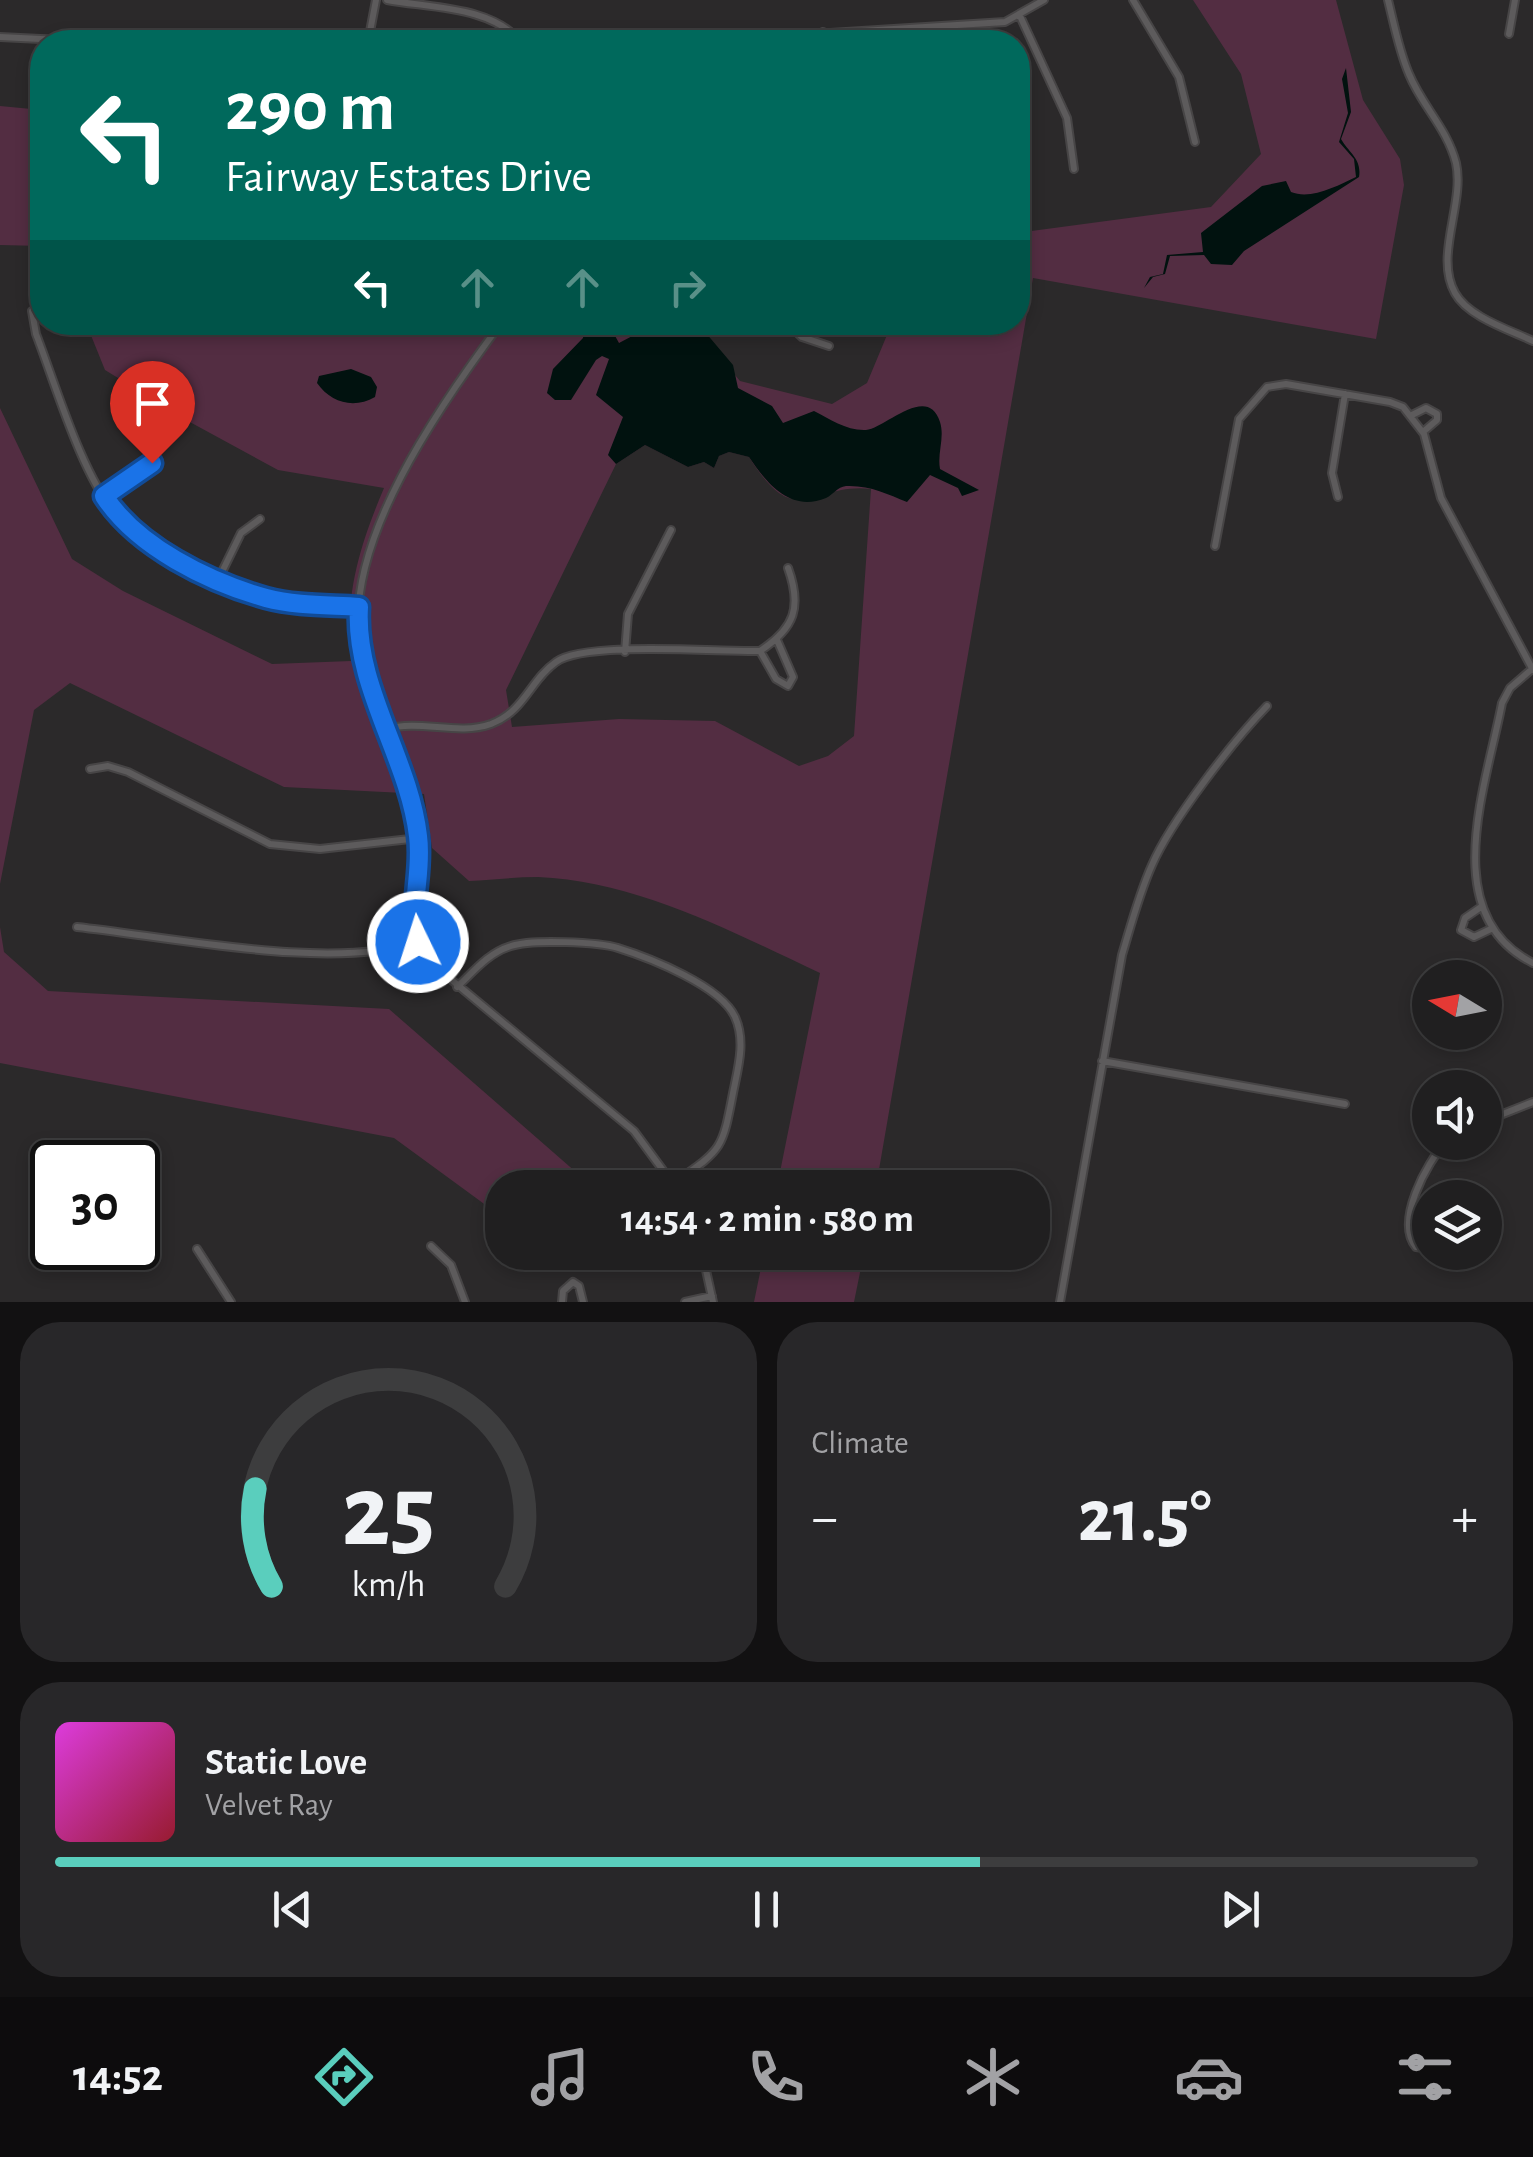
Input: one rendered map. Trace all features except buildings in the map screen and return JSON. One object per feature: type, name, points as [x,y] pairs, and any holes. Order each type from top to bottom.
[{"type":"street","points":[[370,30],[376,0]]},
{"type":"street","points":[[387,0],[491,18],[511,30]]},
{"type":"street","points":[[878,30],[1005,22],[1044,0]]},
{"type":"street","points":[[1133,0],[1179,77],[1194,142]]},
{"type":"street","points":[[1388,0],[1407,71],[1442,126],[1456,165],[1457,206],[1448,265],[1455,294],[1486,319],[1533,342]]},
{"type":"street","points":[[1509,34],[1515,0]]},
{"type":"street","points":[[1020,16],[1026,30]]},
{"type":"street","points":[[0,36],[30,38]]},
{"type":"street","points":[[1030,38],[1066,118],[1074,169]]},
{"type":"street","points":[[36,335],[104,496],[115,513],[151,544],[268,598],[359,607]]},
{"type":"street","points":[[493,335],[422,435],[371,550],[359,607],[361,649],[419,838],[412,916],[425,958],[634,1131],[664,1170]]},
{"type":"street","points":[[800,335],[829,346]]},
{"type":"street","points":[[1214,546],[1239,419],[1267,387],[1286,384],[1390,402],[1412,415],[1422,432],[1440,498],[1532,670],[1510,688],[1502,703],[1475,848],[1482,907],[1493,928],[1533,962]]},
{"type":"street","points":[[1338,497],[1332,473],[1345,394]]},
{"type":"street","points":[[1412,415],[1426,408],[1437,414],[1437,420],[1422,432]]},
{"type":"street","points":[[104,496],[152,463]]},
{"type":"street","points":[[219,578],[241,533],[260,519]]},
{"type":"street","points":[[625,652],[628,614],[670,530]]},
{"type":"street","points":[[386,730],[407,724],[460,729],[492,723],[517,710],[553,663],[580,650],[760,651],[776,640],[795,616],[797,606],[788,568]]},
{"type":"street","points":[[760,651],[776,679],[788,686],[794,677],[776,640]]},
{"type":"street","points":[[1060,1302],[1122,955],[1153,862],[1237,737],[1266,706]]},
{"type":"street","points":[[90,770],[108,766],[128,772],[248,835],[284,846],[320,849],[419,838]]},
{"type":"street","points":[[1482,907],[1465,918],[1461,930],[1474,937],[1493,928]]},
{"type":"street","points":[[77,927],[288,950],[384,952],[418,942]]},
{"type":"street","points":[[457,987],[490,956],[514,944],[616,947],[714,990],[736,1019],[740,1036],[730,1110],[719,1151],[694,1170]]},
{"type":"street","points":[[1102,1062],[1346,1104]]},
{"type":"street","points":[[1502,1114],[1533,1102]]},
{"type":"street","points":[[1412,1217],[1412,1243]]},
{"type":"street","points":[[432,1246],[452,1265],[465,1302]]},
{"type":"street","points":[[197,1249],[231,1302]]},
{"type":"street","points":[[685,1302],[713,1299],[706,1270]]},
{"type":"street","points":[[562,1302],[563,1291],[573,1282],[579,1286],[583,1302]]},
{"type":"shaded area","points":[[1193,0],[1336,0],[1363,100],[1400,159],[1404,185],[1376,339],[1033,278],[1030,295],[1030,231],[1211,207],[1261,154],[1241,74]]},
{"type":"shaded area","points":[[1346,68],[1351,112],[1341,139],[1357,161],[1359,177],[1244,251],[1232,265],[1211,264],[1204,255],[1170,256],[1165,274],[1153,277],[1144,288],[1150,277],[1163,274],[1167,255],[1203,252],[1201,233],[1262,186],[1286,181],[1291,192],[1307,194],[1356,177],[1354,159],[1339,142],[1348,113],[1342,79]]},
{"type":"shaded area","points":[[0,106],[30,109],[30,246],[0,245]]},
{"type":"shaded area","points":[[91,335],[702,335],[740,381],[832,404],[867,383],[887,335],[1023,335],[879,1170],[780,1170],[820,973],[683,911],[611,888],[538,877],[469,881],[432,848],[424,794],[284,787],[70,683],[34,710],[0,884],[0,408],[72,559],[123,591],[272,664],[351,661],[350,615],[356,573],[384,488],[278,470],[105,370]],"holes":[[[645,445],[688,467],[704,462],[714,468],[719,456],[729,452],[749,457],[780,494],[793,499],[871,489],[854,736],[828,756],[799,766],[715,721],[619,719],[512,727],[506,690],[616,464]]]},
{"type":"shaded area","points":[[615,335],[619,343],[634,335],[708,335],[733,365],[738,388],[772,406],[783,423],[814,411],[845,427],[866,430],[916,407],[926,407],[934,411],[940,422],[940,469],[979,490],[962,496],[958,488],[930,475],[907,502],[871,489],[846,486],[813,502],[790,498],[771,485],[749,457],[729,452],[719,456],[714,468],[704,462],[688,467],[645,445],[616,464],[608,455],[623,417],[596,395],[609,359],[602,356],[596,360],[571,400],[555,400],[547,393],[553,369],[583,338]]},
{"type":"shaded area","points":[[351,369],[371,377],[377,387],[375,397],[359,403],[343,402],[317,383],[319,376]]},
{"type":"shaded area","points":[[0,927],[4,952],[48,991],[389,1009],[574,1170],[485,1170],[485,1205],[394,1138],[0,1063]]},
{"type":"shaded area","points":[[761,1270],[861,1270],[854,1302],[754,1302]]},
{"type":"route","points":[[152,463],[104,496],[115,513],[151,544],[268,598],[359,607],[361,649],[419,838],[412,916],[418,942]]}]
